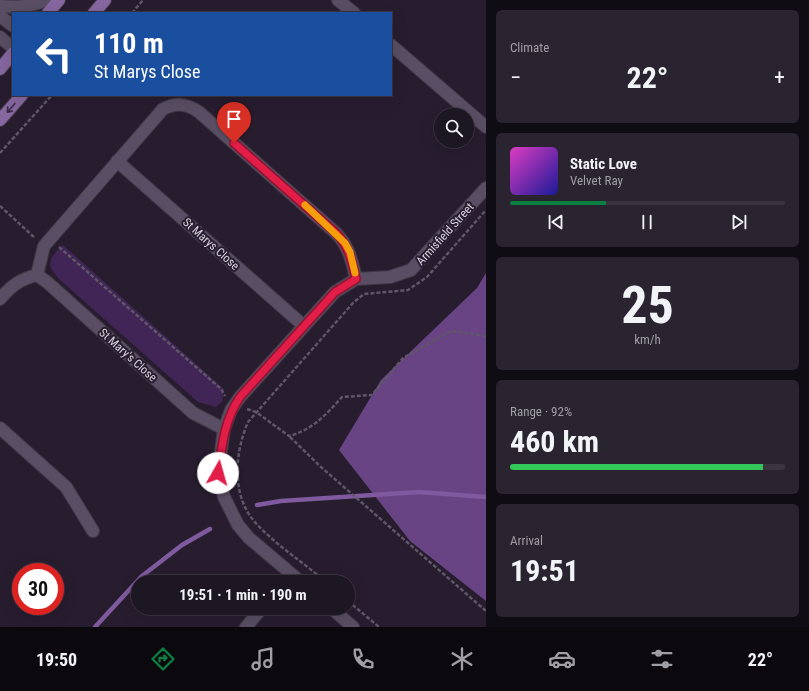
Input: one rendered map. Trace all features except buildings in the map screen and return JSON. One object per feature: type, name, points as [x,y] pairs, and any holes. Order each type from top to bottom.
[{"type":"main road","points":[[49,12],[59,0]]},
{"type":"main road","points":[[95,12],[105,0]]},
{"type":"main road","points":[[0,69],[12,55]]},
{"type":"main road","points":[[0,120],[21,96]]},
{"type":"street","points":[[0,6],[9,7],[37,4],[46,0]]},
{"type":"street","points":[[338,0],[353,12]]},
{"type":"street","points":[[0,16],[12,25]]},
{"type":"street","points":[[0,37],[12,47]]},
{"type":"street","points":[[392,46],[486,127]]},
{"type":"street","points":[[0,298],[10,287],[22,278],[37,275],[44,246],[163,109],[172,104],[190,106],[337,234],[345,243],[350,252],[356,279]]},
{"type":"street","name":"St Marys Close","points":[[117,161],[304,326]]},
{"type":"street","name":"Armisfield Street","points":[[285,575],[238,525],[224,497],[218,473],[224,429],[234,405],[335,292],[356,279],[390,277],[411,270],[486,188]]},
{"type":"street","name":"St Mary's Close","points":[[37,275],[47,282],[193,414],[224,429]]},
{"type":"street","points":[[0,428],[66,487],[93,531]]},
{"type":"street","points":[[246,627],[256,615]]},
{"type":"street","points":[[339,615],[353,627]]},
{"type":"path","points":[[133,12],[143,0]]},
{"type":"path","points":[[0,153],[51,96]]},
{"type":"path","points":[[0,206],[34,236],[39,246],[58,246],[221,389],[226,399],[234,405],[256,412],[289,436],[321,467],[486,611]]},
{"type":"path","points":[[318,575],[254,520],[244,504],[239,486],[238,466],[241,439],[248,422],[353,303],[364,294],[408,290],[427,277],[486,210]]},
{"type":"path","points":[[289,436],[302,433],[322,420],[342,397],[372,396],[403,358],[451,331],[486,336]]},
{"type":"path","points":[[355,607],[378,627]]},
{"type":"shaded area","points":[[63,245],[224,389],[222,402],[216,407],[198,402],[59,279],[50,265],[50,261],[54,254]]},
{"type":"shaded area","points":[[486,273],[486,601],[410,541],[339,450],[381,380],[477,288]]},
{"type":"waterway","points":[[257,505],[281,501],[419,492],[486,497]]},
{"type":"waterway","points":[[95,627],[142,576],[182,545],[210,529]]},
{"type":"slow traffic","points":[[305,205],[345,243],[350,252],[355,273]]},
{"type":"route","points":[[218,473],[224,429],[231,410],[240,397],[335,292],[356,279],[350,252],[345,243],[337,234],[234,143]]}]
